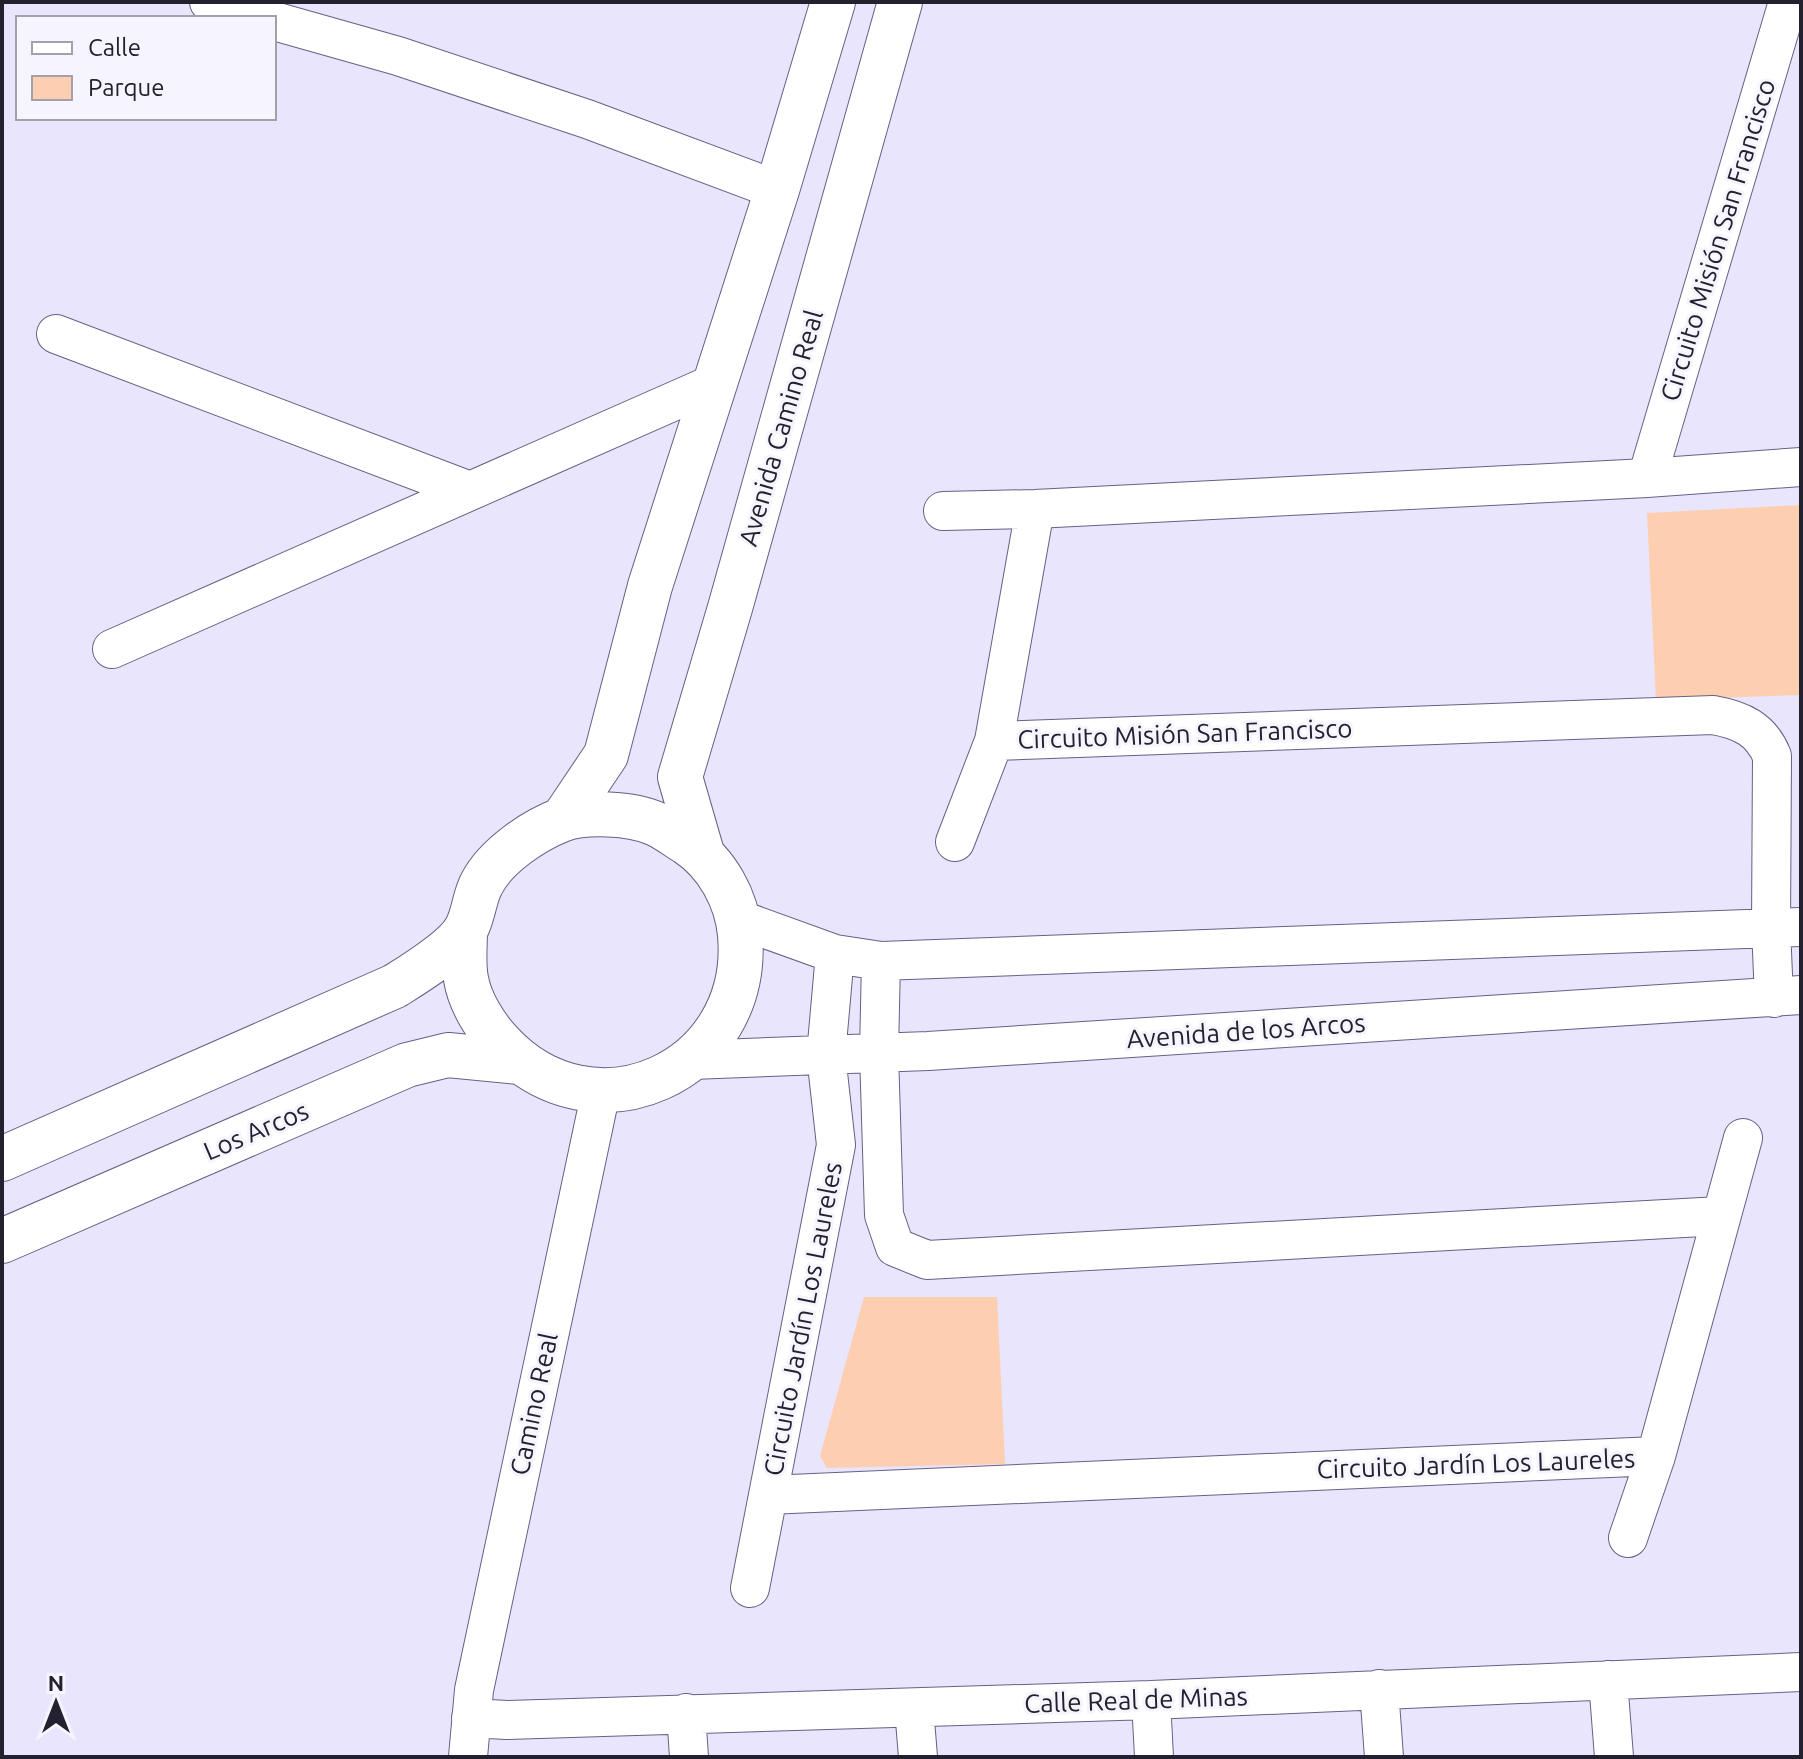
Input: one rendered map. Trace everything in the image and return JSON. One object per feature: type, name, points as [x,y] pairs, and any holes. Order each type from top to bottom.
[{"type":"main road","points":[[563,819],[606,755],[650,586],[777,190],[833,2]]},
{"type":"main road","name":"Avenida Camino Real","points":[[702,853],[680,777],[900,2]]},
{"type":"main road","points":[[610,813],[655,823],[702,853],[722,880],[738,919],[742,961],[733,1002],[716,1034],[691,1060],[669,1074],[645,1084],[601,1091],[557,1083],[518,1062],[485,1026],[466,980],[465,931],[482,882],[517,842],[563,819],[610,813]]},
{"type":"main road","points":[[2,1159],[395,986],[427,965],[465,931]]},
{"type":"main road","name":"Los Arcos","points":[[2,1241],[407,1065],[448,1055],[518,1062]]},
{"type":"street","points":[[209,2],[257,16]]},
{"type":"street","name":"Circuito Misión San Francisco","points":[[1647,478],[1788,2]]},
{"type":"street","points":[[276,22],[398,56],[587,119],[777,190]]},
{"type":"street","points":[[56,334],[470,491]]},
{"type":"street","points":[[112,649],[715,383]]},
{"type":"street","points":[[943,511],[1647,478],[1801,467]]},
{"type":"street","name":"Circuito Misión San Francisco","points":[[1035,509],[994,741],[1697,715],[1734,719],[1751,727],[1766,742],[1772,756],[1786,928],[1788,997]]},
{"type":"street","points":[[955,842],[994,741]]},
{"type":"street","points":[[738,919],[835,954],[881,961],[1786,928]]},
{"type":"street","name":"Circuito Jardín Los Laureles","points":[[835,954],[826,1055],[836,1145],[768,1495],[1656,1456],[1720,1216],[927,1260],[895,1247],[884,1215],[879,1053],[881,961]]},
{"type":"street","name":"Avenida de los Arcos","points":[[691,1060],[879,1053],[1788,997]]},
{"type":"street","name":"Camino Real","points":[[468,1757],[474,1690],[601,1091]]},
{"type":"street","points":[[1720,1216],[1743,1138]]},
{"type":"street","points":[[1628,1538],[1656,1456]]},
{"type":"street","points":[[750,1588],[768,1495]]},
{"type":"street","name":"Calle Real de Minas","points":[[471,1718],[507,1720],[1151,1700],[1801,1672]]},
{"type":"street","points":[[1608,1680],[1614,1757]]},
{"type":"street","points":[[1379,1689],[1384,1757]]},
{"type":"street","points":[[1151,1700],[1154,1757]]},
{"type":"street","points":[[914,1708],[918,1757]]},
{"type":"street","points":[[686,1713],[689,1757]]},
{"type":"green space","points":[[1801,505],[1801,695],[1656,700],[1647,513]]},
{"type":"green space","points":[[864,1297],[997,1297],[1005,1464],[827,1468],[820,1456]]}]
